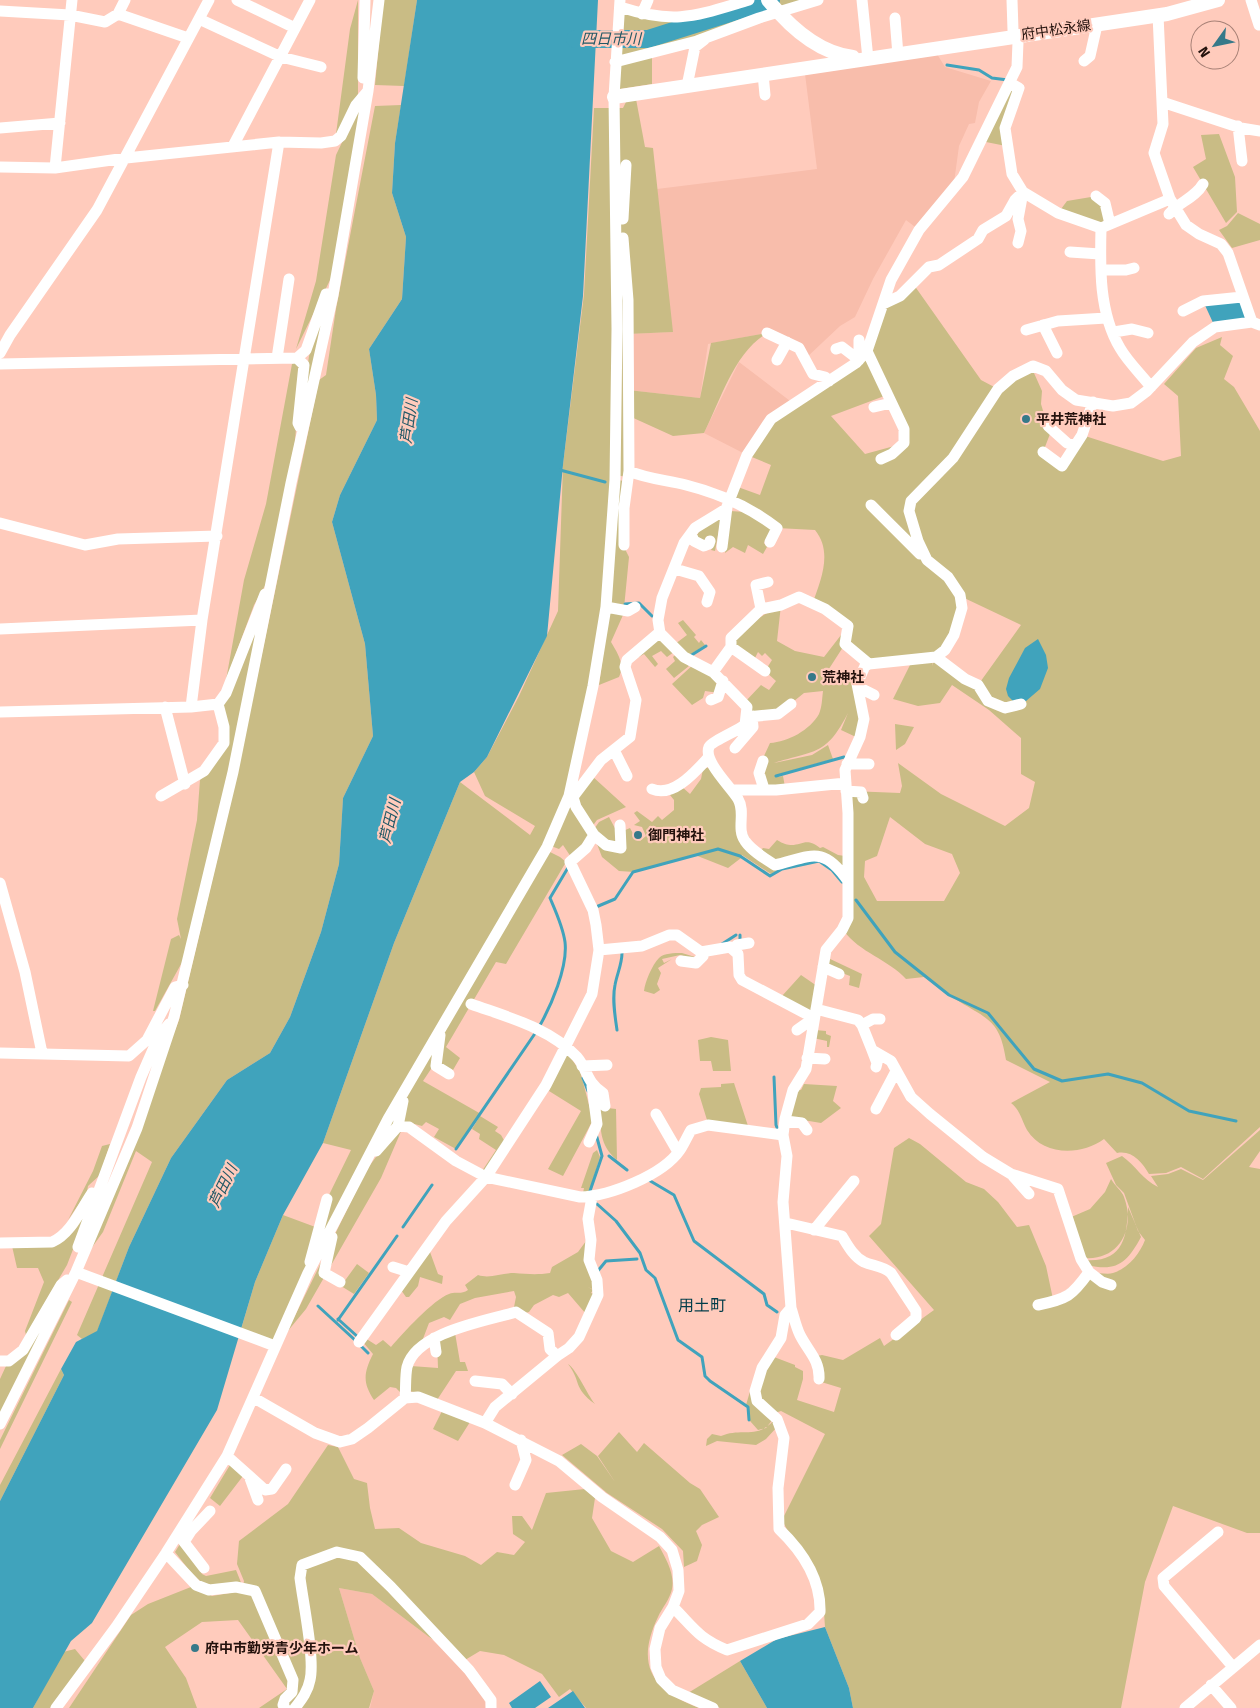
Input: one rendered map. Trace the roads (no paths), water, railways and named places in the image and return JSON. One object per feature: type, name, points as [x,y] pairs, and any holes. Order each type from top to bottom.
[{"type":"main road","name":"府中松永線","points":[[614,97],[1097,25],[1158,15],[1218,0]]},
{"type":"main road","name":"府中松永線","points":[[774,7],[785,21],[835,54],[868,58]]},
{"type":"street","points":[[55,168],[72,0]]},
{"type":"street","points":[[4,7],[70,15],[105,22],[118,14],[124,0]]},
{"type":"street","points":[[0,353],[10,335],[97,210],[209,0]]},
{"type":"street","points":[[237,0],[295,28]]},
{"type":"street","points":[[365,0],[363,84],[368,91]]},
{"type":"street","points":[[0,1424],[80,1273],[137,1128],[183,985],[233,772],[269,592],[333,294],[368,91],[378,0]]},
{"type":"street","points":[[642,14],[648,0]]},
{"type":"street","points":[[624,545],[624,508],[629,471],[628,300],[620,247],[614,97],[620,3],[642,14],[669,18],[692,17],[749,0]]},
{"type":"street","points":[[616,59],[706,37],[774,7],[818,0]]},
{"type":"street","points":[[862,0],[868,58]]},
{"type":"street","points":[[722,547],[728,504],[747,455],[771,419],[829,381],[863,355],[891,280],[919,230],[963,177],[1017,67],[1018,42],[1013,30],[1012,0]]},
{"type":"street","points":[[1251,0],[1259,25]]},
{"type":"street","points":[[233,146],[281,57],[305,2]]},
{"type":"street","points":[[118,14],[188,38]]},
{"type":"street","points":[[927,560],[918,541],[909,512],[911,501],[952,458],[998,389],[1013,376],[1033,366],[1046,371],[1062,390],[1076,400],[1113,406],[1131,404],[1151,387],[1193,342],[1215,327],[1256,324],[1242,297],[1228,253],[1222,244],[1199,234],[1186,225],[1171,206],[1154,153],[1163,124],[1158,15]]},
{"type":"street","points":[[895,18],[896,55]]},
{"type":"street","points":[[199,19],[281,57],[321,67]]},
{"type":"street","points":[[1084,61],[1090,56],[1097,25]]},
{"type":"street","points":[[687,86],[696,47],[706,37]]},
{"type":"street","points":[[763,74],[765,95]]},
{"type":"street","points":[[1010,83],[1019,88],[1005,128],[1006,146],[1012,174],[1031,192],[1062,216],[1106,226],[1171,206],[1198,193],[1203,184]]},
{"type":"street","points":[[0,168],[55,168],[233,146],[279,142],[321,143],[335,141],[341,136],[356,105],[368,91]]},
{"type":"street","points":[[1162,102],[1260,131]]},
{"type":"street","points":[[0,128],[60,123]]},
{"type":"street","points":[[1238,126],[1242,161]]},
{"type":"street","points":[[191,707],[202,620],[279,142]]},
{"type":"street","points":[[620,826],[621,848],[606,845],[594,835],[571,796],[593,686],[606,607],[615,475],[620,247],[626,165]]},
{"type":"street","points":[[1011,220],[1015,206],[1031,192]]},
{"type":"street","points":[[1018,242],[1021,232],[1018,219],[1031,192]]},
{"type":"street","points":[[883,304],[900,296],[929,267],[939,265],[978,239],[983,230],[1006,216],[1014,200],[1031,192]]},
{"type":"street","points":[[1096,196],[1105,203],[1106,226],[1100,254],[1106,318],[1120,348],[1151,387]]},
{"type":"street","points":[[1070,252],[1100,254]]},
{"type":"street","points":[[1101,270],[1126,270],[1134,268]]},
{"type":"street","points":[[277,358],[289,279]]},
{"type":"street","points":[[0,364],[298,358],[306,350],[326,294],[333,294]]},
{"type":"street","points":[[1182,311],[1203,301],[1242,297]]},
{"type":"street","points":[[1026,330],[1058,321],[1106,318]]},
{"type":"street","points":[[1043,325],[1057,353]]},
{"type":"street","points":[[1114,332],[1132,329],[1148,333]]},
{"type":"street","points":[[767,333],[799,348],[814,374],[824,376],[829,381]]},
{"type":"street","points":[[859,340],[863,355],[891,402],[904,429],[904,443],[892,454],[881,460]]},
{"type":"street","points":[[777,360],[787,342]]},
{"type":"street","points":[[836,350],[842,347],[863,355]]},
{"type":"street","points":[[298,358],[304,365],[298,423],[303,431]]},
{"type":"street","points":[[874,407],[891,402]]},
{"type":"street","points":[[1043,452],[1062,466],[1082,435],[1093,402]]},
{"type":"street","points":[[1048,426],[1067,443],[1075,445]]},
{"type":"street","points":[[629,471],[650,478],[687,485],[728,504],[762,516],[777,528],[770,542]]},
{"type":"street","points":[[728,504],[695,528],[684,543],[662,598],[658,620],[660,632],[672,655],[713,672],[747,707],[753,727],[746,738],[735,748]]},
{"type":"street","points":[[842,657],[847,652],[867,665],[936,657],[945,650],[954,635],[962,608],[960,595],[949,578],[927,560],[871,505]]},
{"type":"street","points":[[0,523],[85,546],[118,539],[217,536]]},
{"type":"street","points":[[691,534],[694,541],[704,546],[709,544],[710,540]]},
{"type":"street","points":[[675,569],[699,576],[710,592],[707,602]]},
{"type":"street","points":[[761,608],[756,585],[768,582]]},
{"type":"street","points":[[0,712],[165,708],[218,704],[226,693],[263,595],[269,592]]},
{"type":"street","points":[[713,672],[731,647],[731,638],[761,608],[781,605],[799,597],[825,609],[848,626],[845,644],[867,665]]},
{"type":"street","points":[[606,607],[630,612]]},
{"type":"street","points":[[0,629],[202,620]]},
{"type":"street","points":[[204,1568],[195,1547],[184,1542],[187,1529],[227,1456],[254,1398],[272,1345],[402,1096],[546,847],[571,796],[601,760],[614,750],[629,744],[636,700],[625,667],[627,660],[660,632]]},
{"type":"street","points":[[731,647],[757,659],[765,671]]},
{"type":"street","points":[[936,657],[965,679],[978,685],[988,701],[1005,708],[1020,704]]},
{"type":"street","points":[[819,1379],[820,1368],[813,1352],[800,1336],[791,1308],[783,1202],[787,1156],[782,1135],[793,1090],[806,1069],[826,950],[844,935],[848,918],[847,764],[860,737],[864,719],[858,679],[867,665]]},
{"type":"street","points":[[711,700],[718,697],[723,681]]},
{"type":"street","points":[[858,687],[874,695]]},
{"type":"street","points":[[161,796],[185,784],[204,771],[224,743],[224,727],[218,704]]},
{"type":"street","points":[[750,717],[781,720],[791,704]]},
{"type":"street","points":[[165,708],[185,784]]},
{"type":"street","points":[[661,792],[701,766],[708,758],[709,747],[714,741],[733,734],[745,725],[750,717]]},
{"type":"street","points":[[614,750],[627,776]]},
{"type":"street","points":[[708,758],[732,790],[742,809],[742,833],[744,840],[763,857],[775,865],[815,855],[826,858],[833,862],[848,881]]},
{"type":"street","points":[[763,761],[759,773],[764,789]]},
{"type":"street","points":[[847,764],[869,764]]},
{"type":"street","points":[[732,790],[764,789],[793,783],[846,787],[861,792],[863,798]]},
{"type":"street","points":[[359,1342],[451,1214],[486,1177],[546,1085],[592,994],[599,950],[593,910],[570,862],[586,848],[594,835]]},
{"type":"street","points":[[0,884],[25,972],[42,1053]]},
{"type":"street","points":[[599,950],[642,946],[669,935],[676,935],[702,952],[734,948],[738,945],[749,943]]},
{"type":"street","points":[[734,948],[738,954],[739,975],[742,980],[815,1014],[853,1018],[867,1025]]},
{"type":"street","points":[[681,961],[696,963],[703,956],[702,952]]},
{"type":"street","points":[[823,967],[839,974]]},
{"type":"street","points":[[0,1053],[129,1056],[147,1040],[175,986],[183,985]]},
{"type":"street","points":[[471,1004],[536,1028],[566,1046],[578,1058],[592,1086],[597,1124],[589,1142]]},
{"type":"street","points":[[797,1030],[815,1014]]},
{"type":"street","points":[[174,1017],[159,1036],[141,1076],[96,1193],[73,1262],[80,1273],[272,1345]]},
{"type":"street","points":[[867,1025],[880,1019]]},
{"type":"street","points":[[867,1025],[872,1050],[877,1063],[876,1067]]},
{"type":"street","points":[[441,1029],[436,1066],[449,1074]]},
{"type":"street","points":[[811,1032],[823,1034]]},
{"type":"street","points":[[872,1050],[891,1061],[912,1098],[983,1157],[1012,1174],[1058,1189],[1081,1259],[1090,1272],[1102,1282],[1111,1285]]},
{"type":"street","points":[[129,1056],[136,1064],[141,1076]]},
{"type":"street","points":[[807,1058],[826,1059]]},
{"type":"street","points":[[582,1066],[607,1065]]},
{"type":"street","points":[[896,1071],[898,1086],[904,1101]]},
{"type":"street","points":[[876,1109],[896,1071]]},
{"type":"street","points":[[592,1086],[603,1093],[605,1106]]},
{"type":"street","points":[[370,1155],[380,1148],[398,1126],[402,1096]]},
{"type":"street","points":[[928,1112],[930,1120],[946,1131]]},
{"type":"street","points":[[656,1114],[678,1152]]},
{"type":"street","points":[[786,1121],[802,1123],[807,1130]]},
{"type":"street","points":[[398,1126],[409,1127],[456,1161],[486,1177],[580,1197],[592,1197],[644,1180],[678,1152],[691,1130],[708,1125],[782,1135]]},
{"type":"street","points":[[1012,1174],[1029,1194]]},
{"type":"street","points":[[814,1230],[854,1181]]},
{"type":"street","points":[[0,1243],[52,1242],[57,1240],[67,1231],[93,1191],[96,1193]]},
{"type":"street","points":[[485,1423],[495,1407],[579,1337],[598,1295],[597,1280],[589,1260],[591,1240],[588,1219],[592,1197]]},
{"type":"street","points":[[308,1273],[327,1199]]},
{"type":"street","points":[[786,1223],[842,1236],[852,1252],[863,1262],[886,1268],[891,1272],[916,1311],[916,1318],[896,1336]]},
{"type":"street","points":[[335,1224],[324,1272],[340,1282]]},
{"type":"street","points":[[393,1267],[409,1272]]},
{"type":"street","points":[[1038,1305],[1054,1302],[1075,1292],[1090,1272]]},
{"type":"street","points":[[0,1360],[9,1361],[22,1350],[61,1285],[80,1273]]},
{"type":"street","points":[[674,1607],[684,1616],[693,1630],[711,1643],[727,1650],[808,1624],[820,1612],[820,1598],[815,1578],[793,1543],[779,1529],[778,1488],[784,1438],[777,1419],[758,1401],[755,1391],[762,1368],[782,1338],[785,1315],[791,1308]]},
{"type":"street","points":[[405,1398],[407,1366],[423,1344],[434,1338],[479,1327],[516,1312],[522,1319],[548,1333],[550,1349],[557,1356]]},
{"type":"street","points":[[434,1338],[436,1352]]},
{"type":"street","points":[[475,1381],[502,1384],[512,1394]]},
{"type":"street","points":[[254,1398],[314,1432],[340,1442],[352,1439],[405,1398],[418,1397],[485,1423],[559,1461],[602,1497],[660,1537],[672,1550],[678,1570],[680,1591],[674,1607],[660,1628],[654,1648],[656,1667],[661,1679],[672,1690],[713,1708]]},
{"type":"street","points":[[514,1485],[526,1460],[521,1440]]},
{"type":"street","points":[[227,1456],[264,1490],[272,1489],[286,1470]]},
{"type":"street","points":[[249,1476],[258,1500]]},
{"type":"street","points":[[56,1708],[116,1627],[166,1553],[187,1529],[210,1511]]},
{"type":"street","points":[[1218,1532],[1163,1578],[1164,1586],[1233,1667]]},
{"type":"street","points":[[296,1708],[305,1695],[311,1679],[311,1663],[300,1578],[302,1566],[337,1552],[360,1557],[391,1587],[470,1670],[491,1700],[491,1708]]},
{"type":"street","points":[[166,1553],[196,1585],[209,1590],[236,1587],[255,1591],[293,1680],[292,1692],[285,1699],[283,1705],[285,1708]]},
{"type":"street","points":[[1185,1708],[1260,1645]]},
{"type":"street","points":[[1211,1685],[1231,1708]]},
{"type":"water","name":"芦田川","points":[[417,0],[598,0],[583,296],[563,465],[547,636],[487,757],[474,772],[460,782],[394,943],[323,1143],[283,1215],[255,1282],[217,1410],[92,1623],[71,1641],[33,1708],[0,1708],[0,1501],[64,1375],[61,1369],[76,1342],[97,1331],[129,1247],[171,1158],[227,1080],[270,1053],[290,1017],[321,932],[339,864],[343,798],[373,736],[365,644],[332,522],[340,495],[377,420],[376,395],[369,349],[402,299],[406,237],[392,193],[395,143]]},
{"type":"water","points":[[1242,297],[1252,322],[1215,327],[1203,301]]},
{"type":"water","points":[[1038,639],[1046,655],[1048,668],[1040,689],[1026,701],[1014,702],[1008,696],[1006,689],[1009,678],[1025,648]]},
{"type":"water","points":[[825,1627],[849,1688],[853,1708],[767,1708],[740,1661],[777,1639]]},
{"type":"water","points":[[540,1681],[551,1697],[535,1708],[512,1708],[509,1703]]},
{"type":"water","points":[[573,1691],[585,1708],[548,1708]]},
{"type":"waterway","name":"四日市川","points":[[575,39],[648,39],[771,0]]},
{"type":"waterway","points":[[947,65],[979,70],[992,78],[1008,80]]},
{"type":"waterway","points":[[560,470],[605,482]]},
{"type":"waterway","points":[[625,604],[639,603],[652,616]]},
{"type":"waterway","points":[[690,656],[706,646]]},
{"type":"waterway","points":[[776,776],[844,757]]},
{"type":"waterway","points":[[596,907],[615,899],[633,872],[718,849],[740,856],[770,876],[782,869],[819,861],[832,870],[842,882]]},
{"type":"waterway","points":[[539,1027],[558,986],[564,963],[565,942],[563,931],[550,898],[569,866]]},
{"type":"waterway","points":[[856,900],[895,952],[949,995],[988,1013],[1034,1069],[1062,1081],[1108,1074],[1142,1083],[1189,1111],[1236,1121]]},
{"type":"waterway","points":[[722,944],[736,935]]},
{"type":"waterway","points":[[740,935],[740,942]]},
{"type":"waterway","points":[[617,1030],[614,996],[622,953]]},
{"type":"waterway","points":[[456,1149],[536,1032]]},
{"type":"waterway","points":[[774,1077],[776,1125],[778,1130]]},
{"type":"waterway","points":[[583,1078],[588,1091]]},
{"type":"waterway","points":[[590,1191],[602,1156],[596,1134]]},
{"type":"waterway","points":[[609,1156],[627,1170]]},
{"type":"waterway","points":[[647,1179],[674,1195],[694,1241],[764,1294],[767,1305],[777,1312]]},
{"type":"waterway","points":[[403,1227],[432,1185]]},
{"type":"waterway","points":[[597,1204],[616,1221],[640,1253],[646,1270],[655,1278],[678,1340],[702,1357],[705,1376],[710,1381],[748,1407],[749,1420]]},
{"type":"waterway","points":[[338,1320],[397,1236]]},
{"type":"waterway","points":[[597,1272],[606,1261],[637,1259]]},
{"type":"waterway","points":[[318,1306],[356,1341]]},
{"type":"waterway","points":[[338,1319],[358,1337]]},
{"type":"waterway","points":[[360,1345],[368,1353]]},
{"type":"place","name":"平井荒神社","points":[[1026,419]]},
{"type":"place","name":"荒神社","points":[[812,677]]},
{"type":"place","name":"御門神社","points":[[638,835]]},
{"type":"place","name":"府中市勤労青少年ホーム","points":[[195,1648]]},
{"type":"district","name":"用土町","points":[[702,1305]]}]
